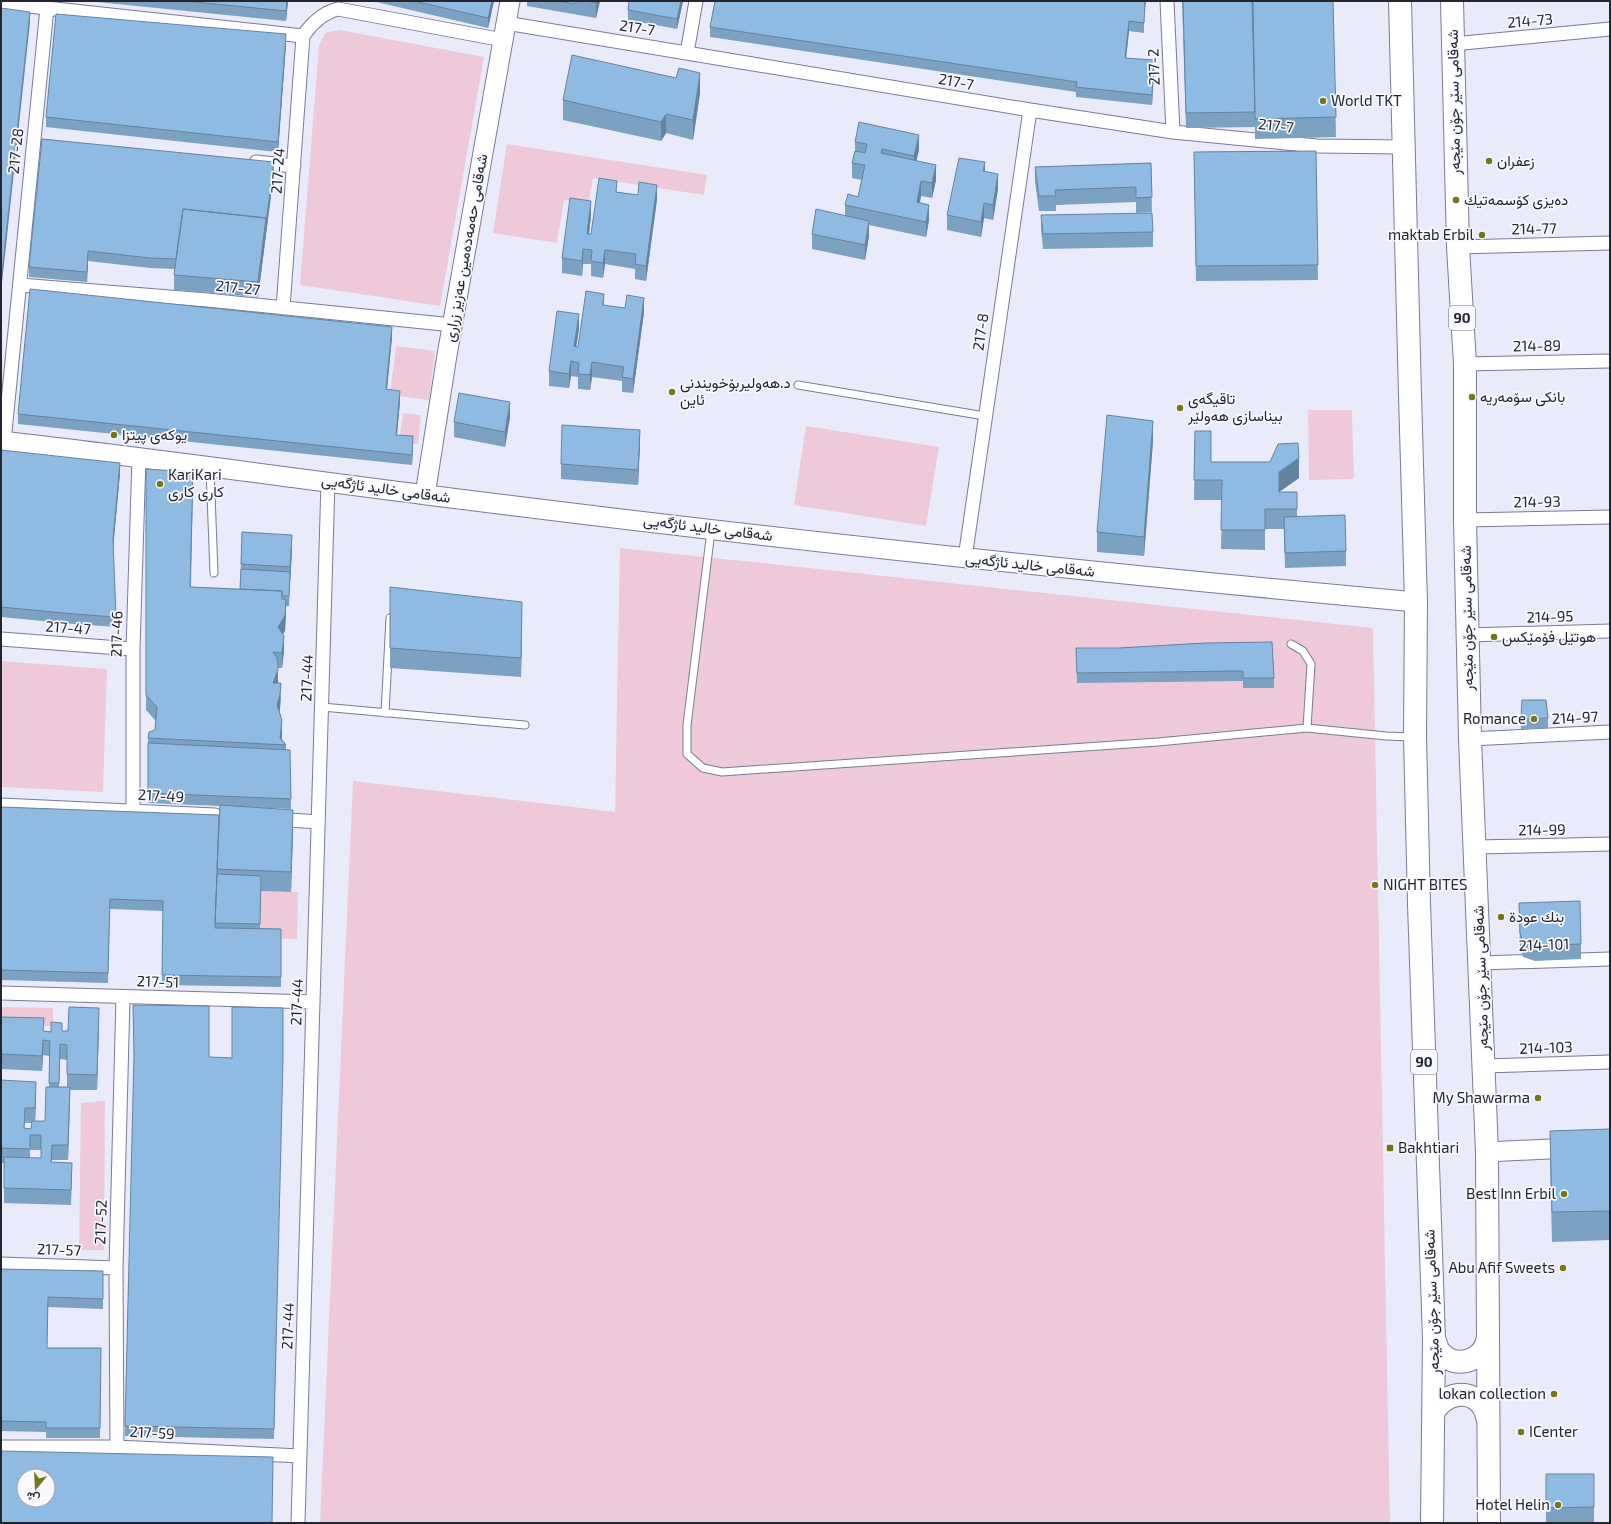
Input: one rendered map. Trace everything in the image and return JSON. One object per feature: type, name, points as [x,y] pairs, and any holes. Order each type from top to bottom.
[{"type":"highway","name":"شەقامی سێر جۆن مێجەر","points":[[1400,1],[1416,602],[1414,738],[1434,1339],[1432,1523]]},
{"type":"highway","name":"شەقامی سێر جۆن مێجەر","points":[[1452,1],[1458,246],[1464,364],[1465,520],[1470,739],[1476,847],[1487,1152],[1489,1523]]},
{"type":"highway","points":[[1434,1339],[1438,1350],[1444,1356],[1460,1362],[1476,1358],[1483,1352],[1487,1345],[1488,1337]]},
{"type":"highway","points":[[1434,1411],[1445,1399],[1453,1395],[1461,1394],[1477,1400],[1483,1405],[1487,1412],[1488,1421]]},
{"type":"street","name":"شەقامی حەمەدەمین عەزیز زراری","points":[[425,495],[453,325],[510,1]]},
{"type":"street","points":[[687,53],[696,1]]},
{"type":"street","name":"217-2","points":[[1167,1],[1173,132]]},
{"type":"street","points":[[1,3],[303,36],[318,18],[338,5]]},
{"type":"street","name":"217-7","points":[[338,5],[504,31],[687,53],[1030,110],[1173,132],[1317,146],[1404,147]]},
{"type":"street","name":"217-28","points":[[3,441],[20,284],[46,8]]},
{"type":"street","name":"214-73","points":[[1453,44],[1610,29]]},
{"type":"street","name":"217-24","points":[[283,308],[303,36]]},
{"type":"street","name":"217-8","points":[[965,558],[1030,110]]},
{"type":"street","points":[[34,140],[49,141]]},
{"type":"street","points":[[247,161],[294,166]]},
{"type":"street","name":"214-77","points":[[1458,246],[1610,244]]},
{"type":"street","name":"217-27","points":[[20,284],[453,325]]},
{"type":"street","name":"214-89","points":[[1464,364],[1610,361]]},
{"type":"street","name":"شەقامی خالید ئاژگەیی","points":[[3,441],[139,457],[210,468],[328,481],[425,495],[965,558],[1416,602]]},
{"type":"street","name":"217-46","points":[[133,810],[133,649],[139,457]]},
{"type":"street","name":"217-44","points":[[298,1523],[328,481]]},
{"type":"street","name":"214-93","points":[[1465,520],[1610,517]]},
{"type":"street","name":"214-95","points":[[1468,635],[1610,631]]},
{"type":"street","name":"217-47","points":[[1,639],[133,649]]},
{"type":"street","name":"214-97","points":[[1470,739],[1610,732]]},
{"type":"street","name":"217-49","points":[[1,805],[133,810],[226,816]]},
{"type":"street","points":[[264,818],[318,822]]},
{"type":"street","name":"214-99","points":[[1476,847],[1610,844]]},
{"type":"street","name":"214-101","points":[[1480,963],[1610,959]]},
{"type":"street","name":"217-51","points":[[1,993],[313,1002]]},
{"type":"street","name":"217-52","points":[[117,1447],[116,1268],[123,997]]},
{"type":"street","name":"214-103","points":[[1484,1066],[1610,1062]]},
{"type":"street","points":[[1487,1152],[1610,1146]]},
{"type":"street","name":"217-57","points":[[1,1264],[116,1268]]},
{"type":"street","name":"217-59","points":[[1,1447],[117,1447],[300,1456]]},
{"type":"lane","points":[[798,385],[986,416]]},
{"type":"lane","points":[[210,468],[214,573]]},
{"type":"lane","points":[[711,529],[687,725],[687,754],[703,768],[722,772],[1150,742],[1307,728],[1414,738]]},
{"type":"lane","points":[[386,713],[390,618]]},
{"type":"lane","points":[[1291,644],[1303,651],[1311,664],[1307,728]]},
{"type":"lane","points":[[322,707],[525,725]]},
{"type":"shaded area","points":[[340,30],[484,57],[440,306],[300,285],[319,46],[325,33]]},
{"type":"shaded area","points":[[507,144],[707,175],[704,195],[593,178],[589,204],[564,200],[557,243],[493,233]]},
{"type":"shaded area","points":[[396,346],[435,351],[429,400],[390,395]]},
{"type":"shaded area","points":[[1308,410],[1352,410],[1354,479],[1309,480]]},
{"type":"shaded area","points":[[403,413],[421,415],[418,444],[399,442]]},
{"type":"shaded area","points":[[806,426],[939,447],[926,526],[794,505]]},
{"type":"shaded area","points":[[620,548],[1373,628],[1390,1523],[320,1523],[353,781],[615,812]]},
{"type":"shaded area","points":[[1,661],[107,669],[103,792],[1,787]]},
{"type":"shaded area","points":[[261,891],[298,892],[297,939],[260,938]]},
{"type":"shaded area","points":[[1,1007],[53,1008],[53,1026],[1,1025]]},
{"type":"shaded area","points":[[105,1101],[104,1250],[79,1250],[81,1103]]},
{"type":"building","points":[[185,1],[287,1],[286,11]]},
{"type":"building","points":[[414,1],[492,1],[488,18]]},
{"type":"building","points":[[557,1],[574,1],[574,4]]},
{"type":"building","points":[[586,1],[597,1],[596,3]]},
{"type":"building","points":[[629,1],[681,1],[677,19],[628,10]]},
{"type":"building","points":[[715,1],[1145,1],[1144,23],[1129,21],[1125,58],[1154,60],[1152,95],[1076,87],[1077,82],[710,27]]},
{"type":"building","points":[[1183,1],[1252,1],[1255,112],[1186,113]]},
{"type":"building","points":[[1253,1],[1333,1],[1336,117],[1255,119]]},
{"type":"building","points":[[1,8],[30,12],[1,282]]},
{"type":"building","points":[[56,14],[286,34],[278,142],[46,117]]},
{"type":"building","points":[[572,55],[676,78],[679,68],[700,73],[693,120],[666,114],[661,122],[563,100]]},
{"type":"building","points":[[859,122],[919,135],[914,156],[882,149],[881,153],[936,165],[932,183],[921,181],[917,202],[929,205],[926,222],[845,205],[848,194],[858,197],[865,165],[852,163],[855,151],[865,153],[867,144],[855,142]]},
{"type":"building","points":[[42,139],[274,162],[266,223],[266,218],[183,209],[176,259],[150,258],[88,251],[87,272],[29,267]]},
{"type":"building","points":[[1316,151],[1318,265],[1196,266],[1194,152]]},
{"type":"building","points":[[959,158],[985,162],[983,171],[998,174],[993,205],[984,203],[981,222],[947,215]]},
{"type":"building","points":[[1151,163],[1152,197],[1136,198],[1136,187],[1055,190],[1056,196],[1039,196],[1035,167]]},
{"type":"building","points":[[599,178],[617,181],[616,192],[638,195],[639,182],[657,185],[646,266],[635,264],[636,254],[605,250],[603,263],[591,261],[592,250],[583,249],[582,261],[562,258],[570,198],[591,201],[587,234],[591,234]]},
{"type":"building","points":[[183,209],[266,218],[258,282],[174,275]]},
{"type":"building","points":[[816,209],[869,221],[865,245],[812,234]]},
{"type":"building","points":[[1152,213],[1153,232],[1043,234],[1041,215]]},
{"type":"building","points":[[30,289],[392,327],[386,389],[400,391],[396,435],[413,436],[412,455],[18,414]]},
{"type":"building","points":[[586,291],[604,294],[603,305],[625,308],[627,295],[644,298],[633,379],[622,377],[624,367],[592,362],[590,375],[578,374],[579,363],[571,361],[569,374],[549,371],[557,311],[579,314],[574,346],[578,347]]},
{"type":"building","points":[[459,393],[510,402],[505,432],[454,422]]},
{"type":"building","points":[[1107,415],[1153,421],[1144,537],[1097,532]]},
{"type":"building","points":[[562,425],[640,430],[638,470],[561,464]]},
{"type":"building","points":[[1195,431],[1211,431],[1211,462],[1270,462],[1278,444],[1298,443],[1299,458],[1279,472],[1279,492],[1297,492],[1297,509],[1265,509],[1265,530],[1221,530],[1222,480],[1194,480]]},
{"type":"building","points":[[1,450],[120,463],[113,540],[116,617],[1,607]]},
{"type":"building","points":[[146,469],[193,472],[190,587],[282,591],[282,599],[286,600],[285,616],[278,627],[284,636],[282,653],[273,652],[278,663],[278,670],[273,683],[281,683],[277,705],[282,720],[280,738],[286,745],[148,738],[149,732],[155,730],[157,707],[146,695]]},
{"type":"building","points":[[1345,515],[1346,551],[1285,553],[1284,517]]},
{"type":"building","points":[[242,532],[292,535],[290,567],[241,564]]},
{"type":"building","points":[[241,569],[290,572],[289,596],[282,596],[282,591],[240,589]]},
{"type":"building","points":[[390,587],[522,602],[521,658],[390,648]]},
{"type":"building","points":[[1272,642],[1274,678],[1243,678],[1243,671],[1077,673],[1076,648],[1119,648],[1205,643]]},
{"type":"building","points":[[1522,700],[1546,700],[1548,718],[1521,719]]},
{"type":"building","points":[[148,743],[290,750],[291,799],[148,793]]},
{"type":"building","points":[[220,805],[293,810],[291,872],[217,869]]},
{"type":"building","points":[[1,807],[219,815],[215,928],[281,929],[281,977],[162,975],[163,901],[110,899],[108,973],[1,970]]},
{"type":"building","points":[[217,874],[261,876],[260,924],[215,923]]},
{"type":"building","points":[[1580,901],[1581,944],[1535,946],[1523,942],[1520,933],[1519,903]]},
{"type":"building","points":[[133,1005],[209,1006],[209,1057],[232,1058],[232,1007],[283,1008],[274,1429],[125,1426],[134,1055]]},
{"type":"building","points":[[69,1007],[99,1008],[97,1075],[67,1074],[67,1045],[60,1044],[59,1083],[49,1083],[50,1041],[43,1040],[42,1056],[1,1054],[1,1017],[44,1018],[43,1031],[51,1032],[51,1022],[62,1023],[62,1031],[68,1031]]},
{"type":"building","points":[[1,1080],[36,1082],[35,1108],[25,1108],[24,1128],[31,1129],[32,1121],[45,1121],[46,1087],[70,1087],[68,1145],[52,1145],[51,1162],[72,1163],[71,1190],[4,1188],[4,1157],[41,1158],[41,1135],[30,1135],[30,1149],[1,1148]]},
{"type":"building","points":[[1610,1129],[1610,1211],[1552,1212],[1550,1131]]},
{"type":"building","points":[[1,1269],[103,1271],[103,1299],[48,1297],[47,1348],[101,1348],[100,1428],[46,1428],[46,1422],[1,1421]]},
{"type":"building","points":[[1,1451],[273,1457],[272,1523],[1,1523]]},
{"type":"building","points":[[1546,1474],[1594,1474],[1594,1507],[1546,1508]]},
{"type":"place","name":"World TKT","points":[[1323,101]]},
{"type":"place","name":"زعفران","points":[[1489,161]]},
{"type":"place","name":"دەیزی کۆسمەتیك","points":[[1456,200]]},
{"type":"place","name":"maktab Erbil","points":[[1482,235]]},
{"type":"place","name":"د.هه‌ولیربۆخویندنی ئاین","points":[[672,392]]},
{"type":"place","name":"بانکی سۆمەریە","points":[[1472,397]]},
{"type":"place","name":"تاقیگەی بیناسازی هەولێر","points":[[1180,408]]},
{"type":"place","name":"یوکەی پیتزا","points":[[114,435]]},
{"type":"place","name":"KariKari کاری کاری","points":[[160,484]]},
{"type":"place","name":"هوتێل فۆمێکس","points":[[1494,637]]},
{"type":"place","name":"Romance","points":[[1534,719]]},
{"type":"place","name":"NIGHT BITES","points":[[1375,885]]},
{"type":"place","name":"بنك عودة","points":[[1501,917]]},
{"type":"place","name":"My Shawarma","points":[[1538,1098]]},
{"type":"place","name":"Bakhtiari","points":[[1390,1148]]},
{"type":"place","name":"Best Inn Erbil","points":[[1564,1194]]},
{"type":"place","name":"Abu Afif Sweets","points":[[1563,1268]]},
{"type":"place","name":"lokan collection","points":[[1554,1394]]},
{"type":"place","name":"ICenter","points":[[1521,1432]]},
{"type":"place","name":"Hotel Helin","points":[[1558,1505]]}]
